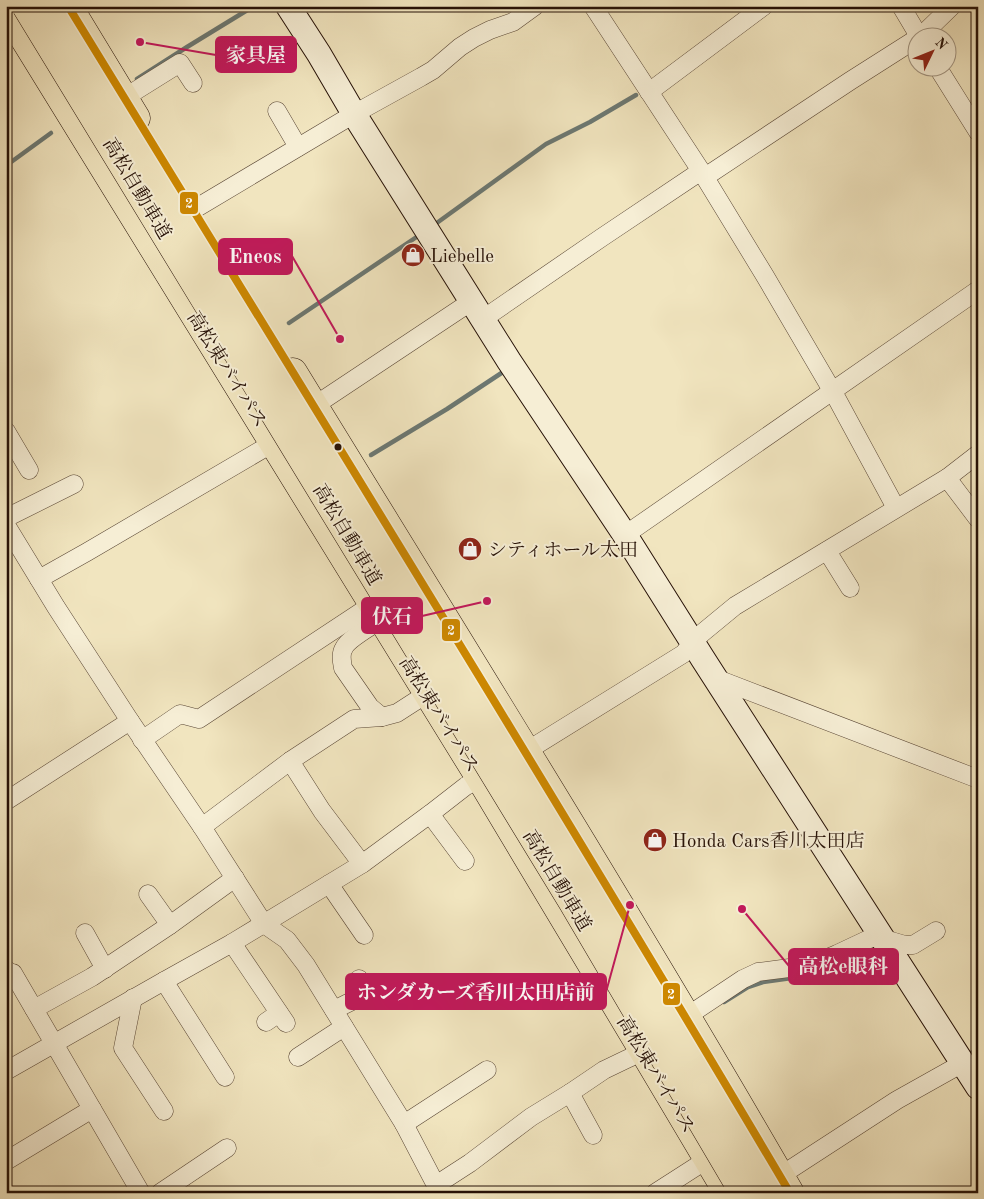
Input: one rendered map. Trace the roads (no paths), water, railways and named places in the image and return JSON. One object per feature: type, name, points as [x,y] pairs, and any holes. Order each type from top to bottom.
[{"type":"highway","name":"高松自動車道","points":[[26,6],[561,884],[744,1193]]},
{"type":"highway","name":"高松自動車道","points":[[51,6],[266,353],[592,890],[781,1187]]},
{"type":"highway","points":[[68,6],[526,751],[686,1017],[781,1187]]},
{"type":"highway","name":"高松東バイパス","points":[[6,9],[480,778],[728,1193]]},
{"type":"street","points":[[288,6],[477,310],[625,535],[978,1087]]},
{"type":"street","points":[[193,210],[354,114],[422,77],[474,38],[513,22],[535,6]]},
{"type":"street","points":[[593,6],[703,174],[770,284],[832,391],[896,508]]},
{"type":"street","points":[[649,92],[764,6]]},
{"type":"street","points":[[901,6],[913,28]]},
{"type":"street","points":[[929,28],[952,6]]},
{"type":"street","points":[[314,406],[594,242],[906,46]]},
{"type":"street","points":[[124,98],[180,62],[193,83]]},
{"type":"street","points":[[944,78],[978,132]]},
{"type":"street","points":[[277,111],[298,147]]},
{"type":"street","points":[[625,535],[978,290]]},
{"type":"street","points":[[6,431],[29,470]]},
{"type":"street","points":[[39,579],[273,442]]},
{"type":"street","points":[[6,1071],[232,943],[362,864],[466,786],[683,654],[701,634],[735,606],[947,478],[978,454]]},
{"type":"street","points":[[947,478],[978,519]]},
{"type":"street","points":[[6,518],[74,484]]},
{"type":"street","points":[[6,525],[142,740],[202,827],[264,924],[287,940],[306,965],[404,1124],[438,1189],[531,1117],[570,1094],[604,1070],[644,1050]]},
{"type":"street","points":[[827,551],[850,588]]},
{"type":"street","points":[[378,612],[368,628],[344,647],[342,661],[343,668],[370,707],[382,717]]},
{"type":"street","points":[[142,740],[180,714],[199,719],[378,612]]},
{"type":"street","points":[[715,678],[978,779]]},
{"type":"street","points":[[202,827],[290,761],[354,719],[382,717],[397,713],[428,693]]},
{"type":"street","points":[[6,801],[130,721]]},
{"type":"street","points":[[290,761],[322,811],[362,864]]},
{"type":"street","points":[[430,814],[465,862]]},
{"type":"street","points":[[34,1009],[92,977],[170,925],[235,878]]},
{"type":"street","points":[[329,884],[364,935]]},
{"type":"street","points":[[148,894],[170,925]]},
{"type":"street","points":[[686,1017],[743,979],[758,972],[818,962],[871,938],[881,938],[905,945],[913,945],[936,931]]},
{"type":"street","points":[[84,933],[105,968]]},
{"type":"street","points":[[232,943],[277,1019]]},
{"type":"street","points":[[6,969],[8,972],[13,973],[141,1193]]},
{"type":"street","points":[[334,1010],[366,994],[359,979]]},
{"type":"street","points":[[164,981],[225,1076]]},
{"type":"street","points":[[133,998],[123,1048],[164,1111]]},
{"type":"street","points":[[298,1057],[344,1027]]},
{"type":"street","points":[[781,1187],[897,1100],[963,1063]]},
{"type":"street","points":[[404,1124],[487,1070]]},
{"type":"street","points":[[570,1094],[593,1136]]},
{"type":"street","points":[[6,1161],[92,1109]]},
{"type":"street","points":[[160,1193],[227,1148]]},
{"type":"street","points":[[655,1193],[708,1159]]},
{"type":"waterway","points":[[137,79],[254,6]]},
{"type":"waterway","points":[[434,225],[546,144],[590,122],[636,95]]},
{"type":"waterway","points":[[7,165],[51,133]]},
{"type":"waterway","points":[[289,323],[421,234]]},
{"type":"waterway","points":[[371,455],[447,409],[506,370]]},
{"type":"waterway","points":[[724,1002],[748,987],[763,982],[799,977],[824,970],[844,964],[875,947],[878,950]]},
{"type":"waterway","points":[[970,1057],[968,1055],[978,1049]]},
{"type":"place","name":"家具屋","points":[[140,42]]},
{"type":"place","name":"Liebelle","points":[[413,255]]},
{"type":"place","name":"Eneos","points":[[340,339]]},
{"type":"place","name":"シティホール太田","points":[[470,549]]},
{"type":"place","name":"伏石","points":[[487,601]]},
{"type":"place","name":"Honda Cars香川太田店","points":[[655,840]]},
{"type":"place","name":"ホンダカーズ香川太田店前","points":[[630,905]]},
{"type":"place","name":"高松e眼科","points":[[742,909]]}]
